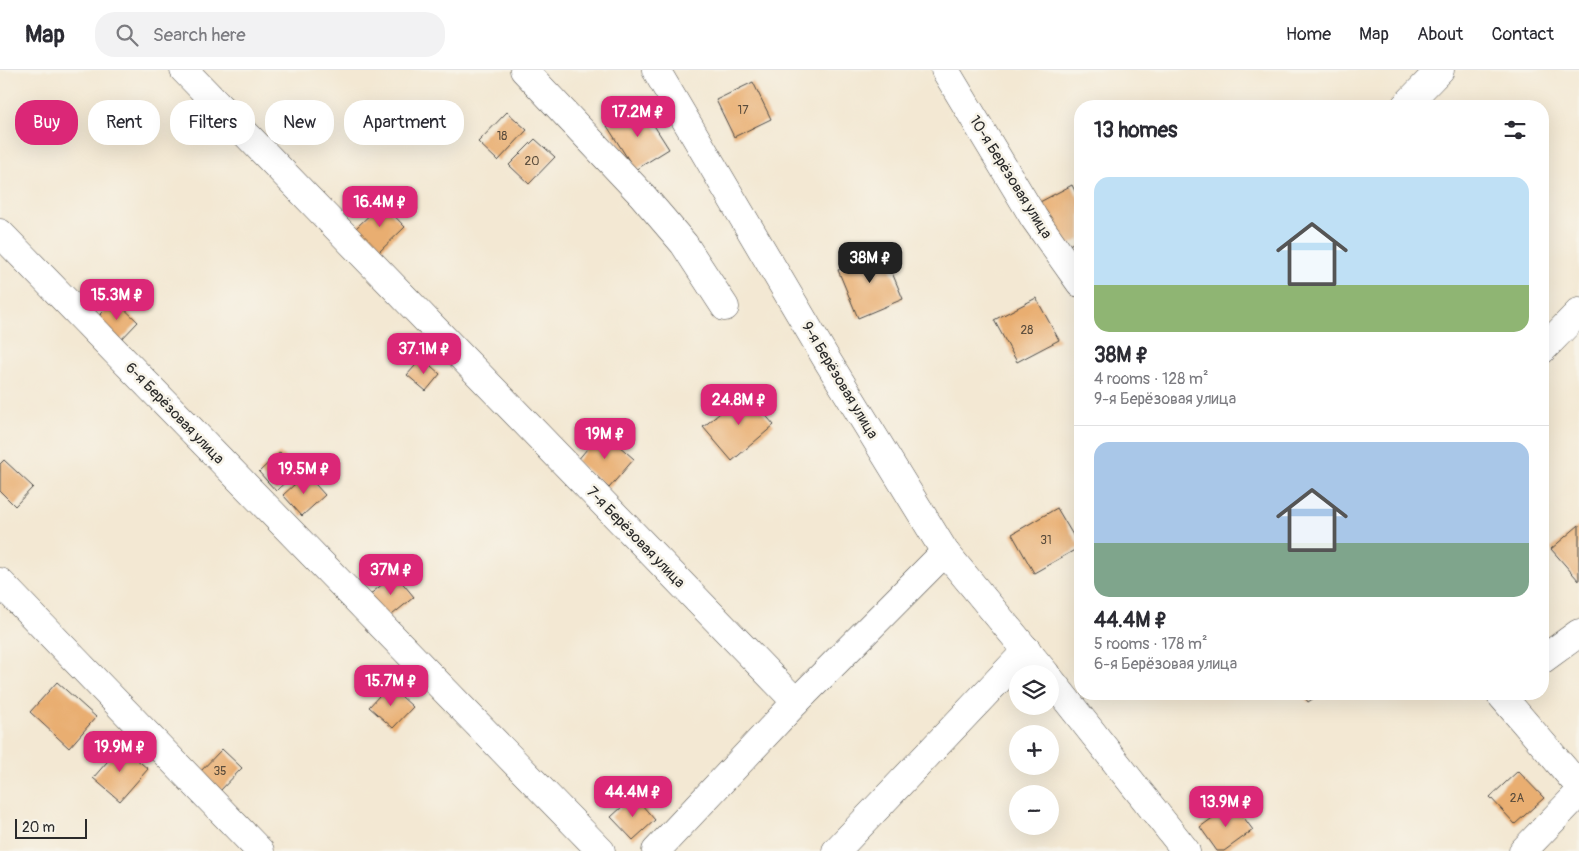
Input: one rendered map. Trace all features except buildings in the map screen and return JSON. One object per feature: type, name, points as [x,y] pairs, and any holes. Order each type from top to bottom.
[{"type":"street","name":"7-я Берёзовая улица","points":[[184,70],[796,702]]},
{"type":"street","points":[[524,70],[642,194],[678,237],[725,307]]},
{"type":"street","name":"9-я Берёзовая улица","points":[[656,70],[822,352],[945,552],[1039,665]]},
{"type":"street","name":"10-я Берёзовая улица","points":[[945,70],[1034,218],[1074,275]]},
{"type":"street","points":[[1411,100],[1440,70]]},
{"type":"street","name":"6-я Берёзовая улица","points":[[0,233],[601,851]]},
{"type":"street","points":[[1549,343],[1579,312]]},
{"type":"street","points":[[656,851],[796,702],[945,552]]},
{"type":"street","points":[[0,582],[260,851]]},
{"type":"street","points":[[1549,655],[1579,633]]},
{"type":"street","points":[[836,851],[1027,650]]},
{"type":"street","points":[[1059,691],[1181,849]]},
{"type":"street","points":[[1505,700],[1579,786]]},
{"type":"street","points":[[1523,851],[1579,793]]}]
